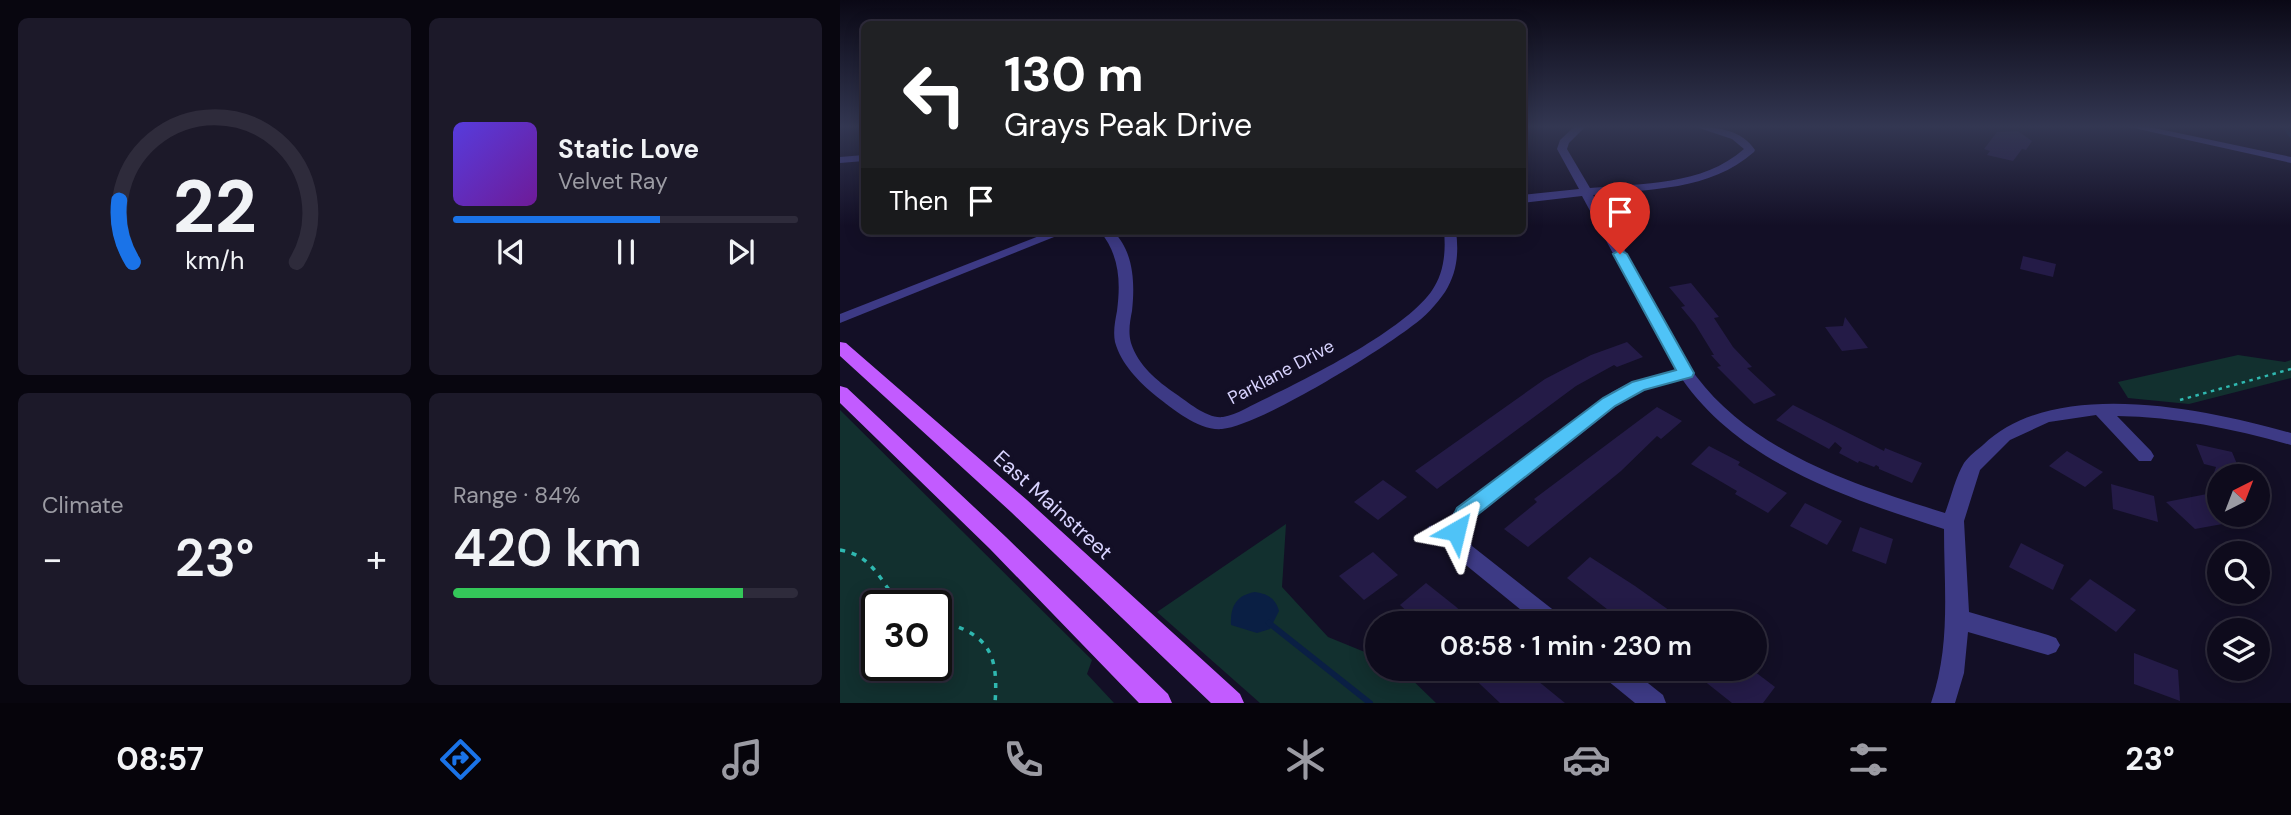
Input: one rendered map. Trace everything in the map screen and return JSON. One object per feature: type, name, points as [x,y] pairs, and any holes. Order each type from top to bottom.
[{"type":"main road","name":"East Mainstreet","points":[[840,347],[1019,506],[1230,703]]},
{"type":"main road","points":[[840,392],[998,543],[1157,703]]},
{"type":"street","points":[[1568,160],[1686,373],[1700,391],[1730,419],[1791,461],[1862,494],[1954,524]]},
{"type":"street","points":[[1526,199],[1693,180],[1730,168],[1739,160]]},
{"type":"street","points":[[840,319],[1053,235]]},
{"type":"street","name":"Parklane Drive","points":[[1109,235],[1123,256],[1123,341],[1136,367],[1179,404],[1203,418],[1221,423],[1246,416],[1377,343],[1413,318],[1430,303],[1446,278],[1452,254],[1450,235]]},
{"type":"street","points":[[1538,611],[1463,551],[1446,531],[1464,514],[1609,402],[1638,386],[1686,373]]},
{"type":"street","points":[[2100,409],[2145,456]]},
{"type":"street","points":[[1943,703],[1954,660],[1954,524],[1965,480],[1980,457],[1993,445],[2012,432],[2043,419],[2100,409],[2132,409],[2196,416],[2251,427],[2291,439]]},
{"type":"street","points":[[1956,619],[2048,645]]},
{"type":"street","points":[[1626,681],[1654,703]]},
{"type":"path","points":[[2176,404],[2184,398],[2200,393],[2291,369]]},
{"type":"path","points":[[840,550],[856,552],[867,558],[888,590]]},
{"type":"path","points":[[952,624],[972,630],[983,639],[996,668],[995,703]]},
{"type":"green space","points":[[2238,355],[2285,362],[2291,360],[2291,378],[2189,404],[2128,398],[2118,382]]},
{"type":"green space","points":[[840,410],[1092,660],[1087,674],[1114,703],[840,703]]},
{"type":"green space","points":[[1286,524],[1282,587],[1328,637],[1365,652],[1365,681],[1413,681],[1436,703],[1260,703],[1157,612]]},
{"type":"water","points":[[1255,592],[1270,597],[1279,611],[1270,629],[1257,633],[1231,625],[1233,607],[1243,596]]},
{"type":"building","points":[[2023,256],[2056,264],[2053,277],[2020,269]]},
{"type":"building","points":[[1691,283],[1719,317],[1714,318],[1733,347],[1752,367],[1747,368],[1776,395],[1754,404],[1717,367],[1721,366],[1711,355],[1714,355],[1681,307],[1685,306],[1669,287]]},
{"type":"building","points":[[1845,317],[1868,348],[1842,351],[1825,327],[1843,326]]},
{"type":"building","points":[[1627,342],[1643,357],[1617,367],[1614,365],[1576,386],[1437,489],[1415,471],[1545,379],[1591,355]]},
{"type":"building","points":[[1793,405],[1884,451],[1885,448],[1922,463],[1912,483],[1879,469],[1876,465],[1874,467],[1859,461],[1858,463],[1839,453],[1842,448],[1835,442],[1829,449],[1776,420]]},
{"type":"building","points":[[1657,407],[1682,421],[1661,439],[1657,436],[1621,471],[1528,547],[1504,529],[1537,502],[1534,499]]},
{"type":"building","points":[[2196,444],[2232,452],[2237,464],[2207,465],[2204,464]]},
{"type":"building","points":[[1709,446],[1740,462],[1738,465],[1787,493],[1768,513],[1735,494],[1737,491],[1691,464]]},
{"type":"building","points":[[2067,451],[2103,472],[2085,487],[2049,466]]},
{"type":"building","points":[[1383,480],[1407,497],[1378,520],[1354,502]]},
{"type":"building","points":[[2111,484],[2154,496],[2158,522],[2113,509]]},
{"type":"building","points":[[2207,494],[2207,527],[2195,529],[2166,502]]},
{"type":"building","points":[[1805,503],[1842,521],[1827,545],[1790,526]]},
{"type":"building","points":[[1860,527],[1893,539],[1886,564],[1852,551]]},
{"type":"building","points":[[2021,543],[2064,565],[2053,590],[2009,567]]},
{"type":"building","points":[[1373,552],[1398,575],[1364,600],[1339,576]]},
{"type":"building","points":[[1590,557],[1670,611],[1610,611],[1567,578]]},
{"type":"building","points":[[2090,579],[2136,610],[2116,632],[2070,599]]},
{"type":"building","points":[[1426,583],[1461,611],[1407,611],[1400,605]]},
{"type":"building","points":[[2134,653],[2178,670],[2180,701],[2134,684]]},
{"type":"building","points":[[1477,681],[1538,681],[1565,703],[1500,703]]},
{"type":"building","points":[[1704,681],[1767,681],[1775,687],[1763,703],[1732,703]]},
{"type":"waterway","points":[[1269,623],[1370,703]]},
{"type":"route","points":[[1456,531],[1464,514],[1609,402],[1638,386],[1686,373],[1620,254]]}]
